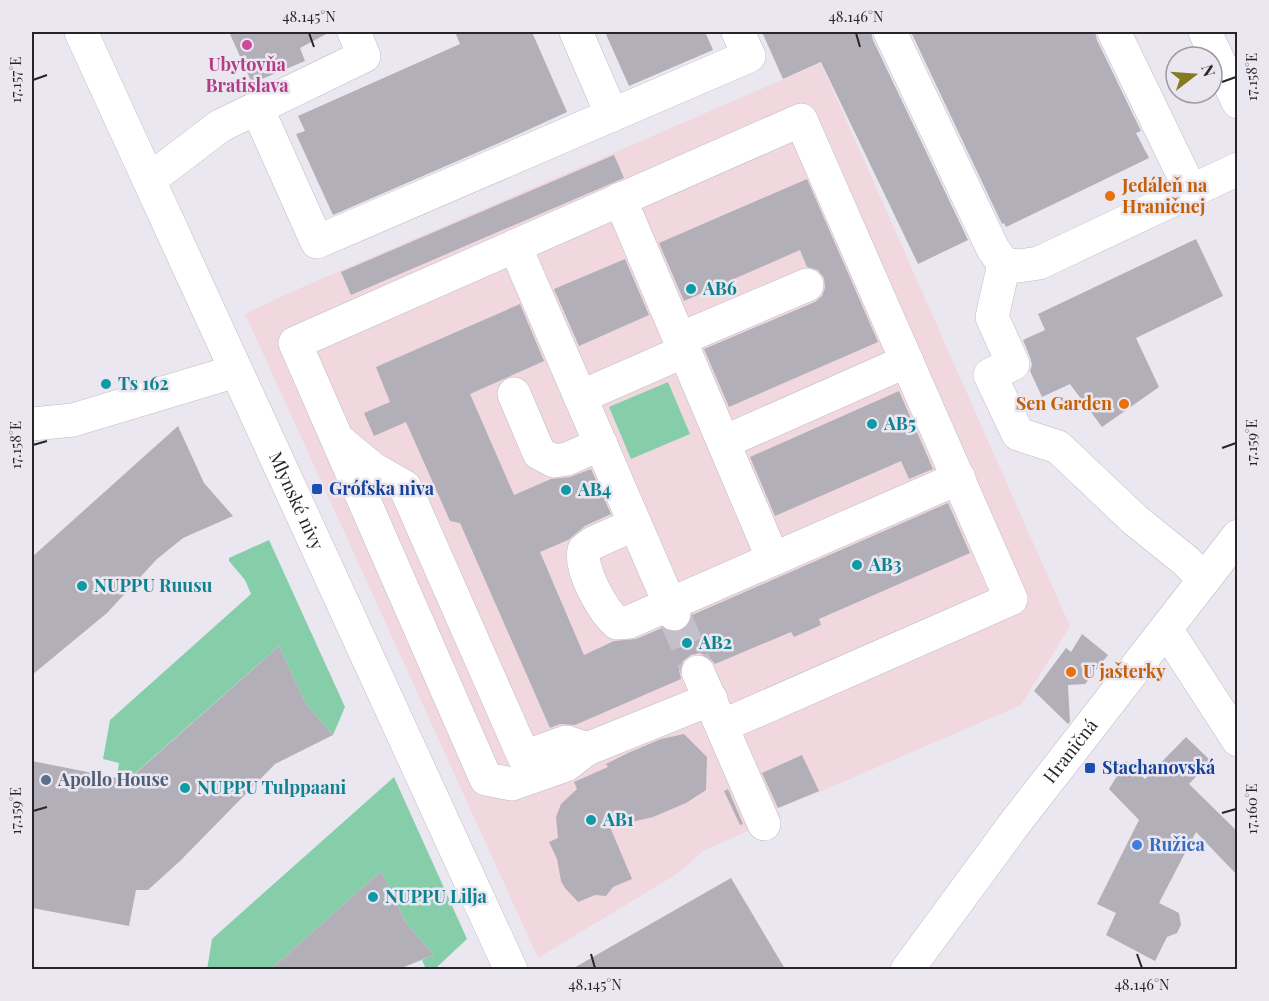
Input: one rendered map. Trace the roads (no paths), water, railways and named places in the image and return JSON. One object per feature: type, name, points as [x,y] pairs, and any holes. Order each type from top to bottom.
[{"type":"street","name":"Mlynské nivy","points":[[81,32],[511,969]]},
{"type":"street","points":[[149,180],[220,126],[364,56],[354,32]]},
{"type":"street","points":[[576,32],[612,115]]},
{"type":"street","points":[[257,108],[317,242],[749,56],[738,32]]},
{"type":"street","points":[[890,32],[993,249],[1004,264],[1019,266],[1039,263],[1238,169]]},
{"type":"street","points":[[1114,32],[1191,191]]},
{"type":"street","points":[[1204,32],[1238,102]]},
{"type":"street","points":[[801,120],[1011,599],[711,699],[587,749],[566,765],[512,784],[486,779],[295,343],[515,246],[801,120]]},
{"type":"street","points":[[620,199],[773,559]]},
{"type":"street","points":[[515,246],[672,609]]},
{"type":"street","points":[[1004,264],[992,317],[1013,364],[990,375],[1018,434],[1058,447],[1135,520],[1186,561],[1204,580]]},
{"type":"street","points":[[580,397],[807,285]]},
{"type":"street","points":[[724,442],[907,361]]},
{"type":"street","points":[[32,424],[74,420],[236,371]]},
{"type":"street","points":[[514,394],[539,453],[554,461],[567,459],[600,444]]},
{"type":"street","points":[[337,439],[372,468],[405,487],[524,757],[566,742],[587,749]]},
{"type":"street","points":[[635,524],[593,543],[584,550],[582,558],[601,603],[608,615],[617,623],[629,622],[672,609],[773,559],[958,478]]},
{"type":"street","name":"Hraničná","points":[[907,969],[1012,827],[1238,536]]},
{"type":"street","points":[[1166,629],[1238,740]]},
{"type":"street","points":[[711,699],[764,824]]},
{"type":"tunnel","points":[[674,614],[698,672]]},
{"type":"place","name":"Ubytovňa Bratislava","points":[[247,45]]},
{"type":"place","name":"Jedáleň na Hraničnej","points":[[1110,196]]},
{"type":"place","name":"AB6","points":[[691,289]]},
{"type":"place","name":"Ts 162","points":[[106,384]]},
{"type":"place","name":"Sen Garden","points":[[1124,404]]},
{"type":"place","name":"AB5","points":[[872,424]]},
{"type":"place","name":"Grófska niva","points":[[317,489]]},
{"type":"place","name":"AB4","points":[[566,490]]},
{"type":"place","name":"AB3","points":[[857,565]]},
{"type":"place","name":"NUPPU Ruusu","points":[[82,586]]},
{"type":"place","name":"AB2","points":[[687,643]]},
{"type":"place","name":"U jašterky","points":[[1071,672]]},
{"type":"place","name":"Stachanovská","points":[[1090,768]]},
{"type":"place","name":"Apollo House","points":[[46,780]]},
{"type":"place","name":"NUPPU Tulppaani","points":[[185,788]]},
{"type":"place","name":"AB1","points":[[591,820]]},
{"type":"place","name":"Ružica","points":[[1137,845]]},
{"type":"place","name":"NUPPU Lilja","points":[[373,897]]}]
